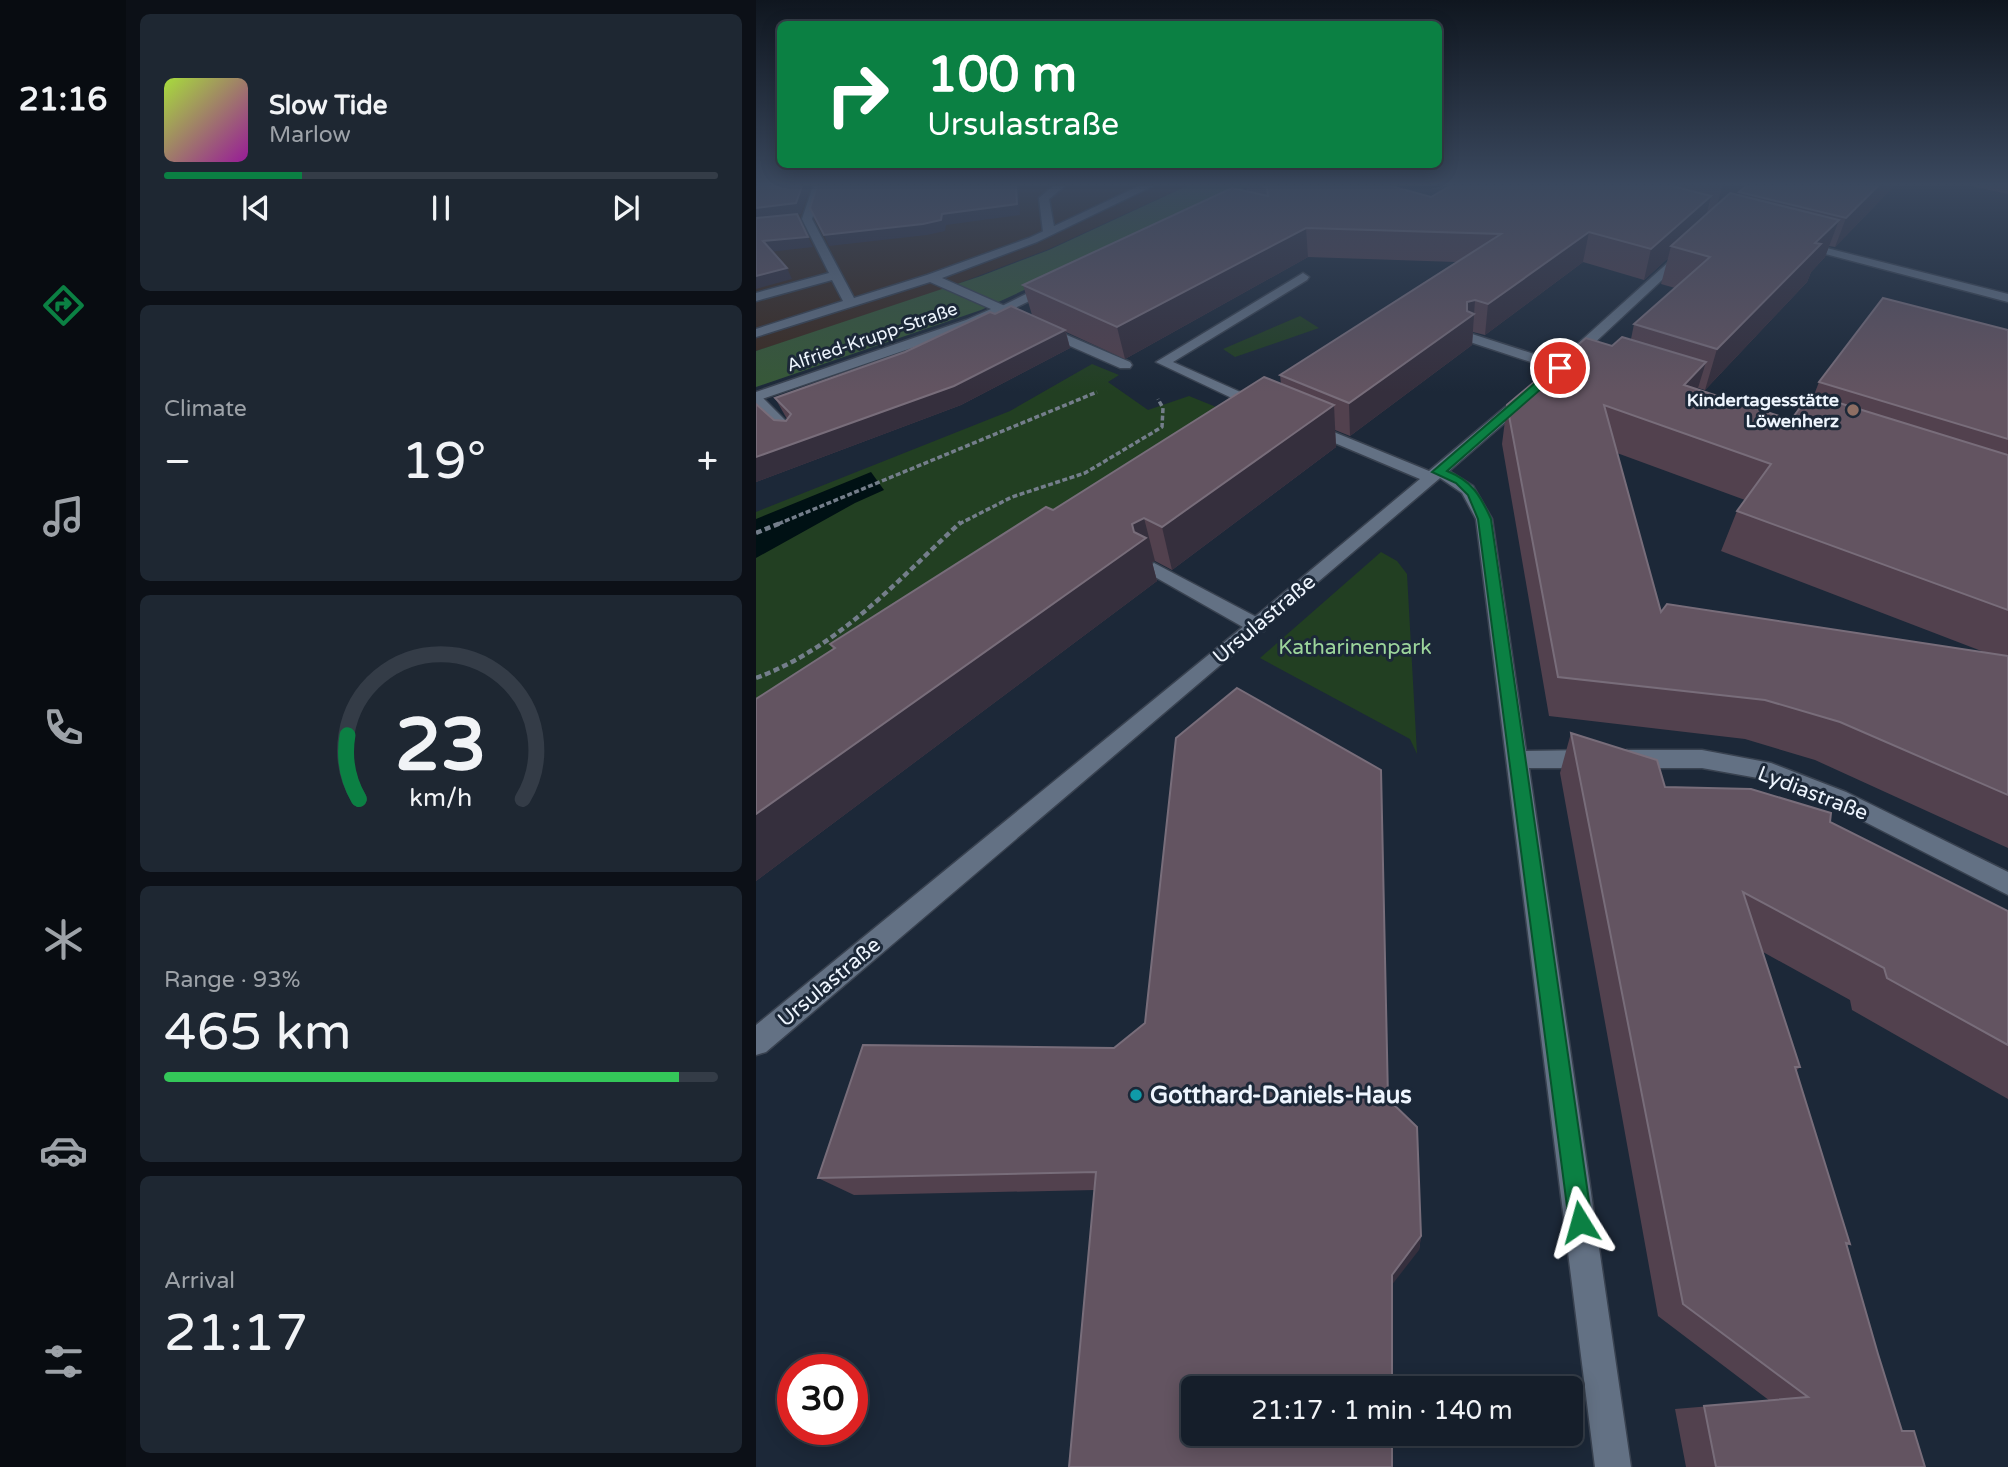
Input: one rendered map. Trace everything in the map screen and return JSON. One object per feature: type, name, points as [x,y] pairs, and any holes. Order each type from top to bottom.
[{"type":"street","name":"Alfried-Krupp-Straße","points":[[823,254],[851,304]]},
{"type":"street","name":"Alfried-Krupp-Straße","points":[[756,333],[931,278],[991,254]]},
{"type":"street","name":"Ursulastraße","points":[[756,1042],[1435,475],[1574,355],[1684,254]]},
{"type":"street","points":[[1839,254],[2008,298]]},
{"type":"street","points":[[756,297],[836,275]]},
{"type":"street","points":[[1270,410],[1208,385],[1163,362],[1303,277]]},
{"type":"street","points":[[931,278],[1125,365]]},
{"type":"street","name":"Alfried-Krupp-Straße","points":[[756,398],[971,323],[1060,281]]},
{"type":"street","points":[[1472,338],[1550,376]]},
{"type":"street","points":[[1574,355],[1591,360]]},
{"type":"street","points":[[756,398],[792,435]]},
{"type":"street","points":[[1294,421],[1435,475],[1460,481],[1473,494],[1485,519],[1613,1467]]},
{"type":"street","points":[[1154,569],[1257,626]]},
{"type":"street","name":"Lydiastraße","points":[[1519,760],[1702,759],[1771,772],[1838,798],[2008,884]]},
{"type":"path","points":[[756,678],[786,667],[847,627],[964,519],[1012,497],[1085,473],[1162,427],[1163,408],[1154,393],[1184,371]]},
{"type":"path","points":[[756,533],[1104,390]]},
{"type":"shaded area","points":[[756,254],[1035,254],[900,306],[756,351]]},
{"type":"shaded area","points":[[871,472],[884,490],[855,503],[756,558],[756,519]]},
{"type":"green space","points":[[1037,254],[1101,254],[981,310],[756,387],[756,351]]},
{"type":"green space","points":[[1300,316],[1319,328],[1235,357],[1223,349]]},
{"type":"green space","points":[[1092,364],[1119,375],[1108,382],[1148,410],[1189,396],[1226,411],[756,706],[756,512],[1010,411]]},
{"type":"green space","name":"Katharinenpark","points":[[1381,552],[1397,561],[1407,574],[1417,754],[1410,739],[1260,658]]},
{"type":"building","points":[[756,254],[775,254],[787,268],[756,276]]},
{"type":"building","points":[[1089,254],[1255,254],[1117,327],[1023,285]]},
{"type":"building","points":[[1469,254],[1557,254],[1488,304],[1475,300],[1467,302],[1467,311],[1474,314],[1349,403],[1280,375]]},
{"type":"building","points":[[1701,254],[1811,254],[1717,349],[1634,324],[1710,257]]},
{"type":"building","points":[[1883,298],[2008,330],[2008,439],[1819,382]]},
{"type":"building","points":[[1011,306],[1065,330],[954,386],[756,457],[756,404],[774,420],[786,421],[791,414],[775,398],[905,352],[990,312],[995,314]]},
{"type":"building","points":[[1622,337],[1706,362],[1684,385],[1791,420],[1810,394],[2008,455],[2008,610],[1737,511],[1771,464],[1604,405],[1661,612],[1667,604],[2008,656],[2008,795],[1840,722],[1765,700],[1558,677],[1507,405],[1586,338],[1612,346]]},
{"type":"building","points":[[1264,377],[1334,405],[1162,527],[1144,518],[1132,524],[1134,532],[1146,538],[756,814],[756,699],[835,648],[830,644],[1046,507],[1053,510]]},
{"type":"building","name":"Gotthard-Daniels-Haus","points":[[1237,688],[1381,770],[1388,1099],[1417,1127],[1421,1236],[1392,1275],[1392,1376],[1181,1376],[1181,1446],[1392,1446],[1392,1467],[1069,1467],[1096,1172],[818,1178],[863,1045],[1114,1048],[1145,1023],[1176,738]]},
{"type":"building","points":[[1571,733],[1657,760],[1665,787],[1751,789],[1831,813],[1830,822],[2008,911],[2008,1045],[1887,978],[1884,968],[1743,892],[1800,1067],[1795,1067],[1850,1244],[1846,1243],[1902,1431],[1914,1431],[1925,1467],[1716,1467],[1704,1406],[1808,1397],[1683,1304]]},
{"type":"place","name":"Kindertagesstätte Löwenherz","points":[[1853,410]]},
{"type":"place","name":"Gotthard-Daniels-Haus","points":[[1136,1095]]},
{"type":"route","points":[[1560,368],[1438,472],[1460,481],[1473,494],[1485,519],[1580,1222]]}]
